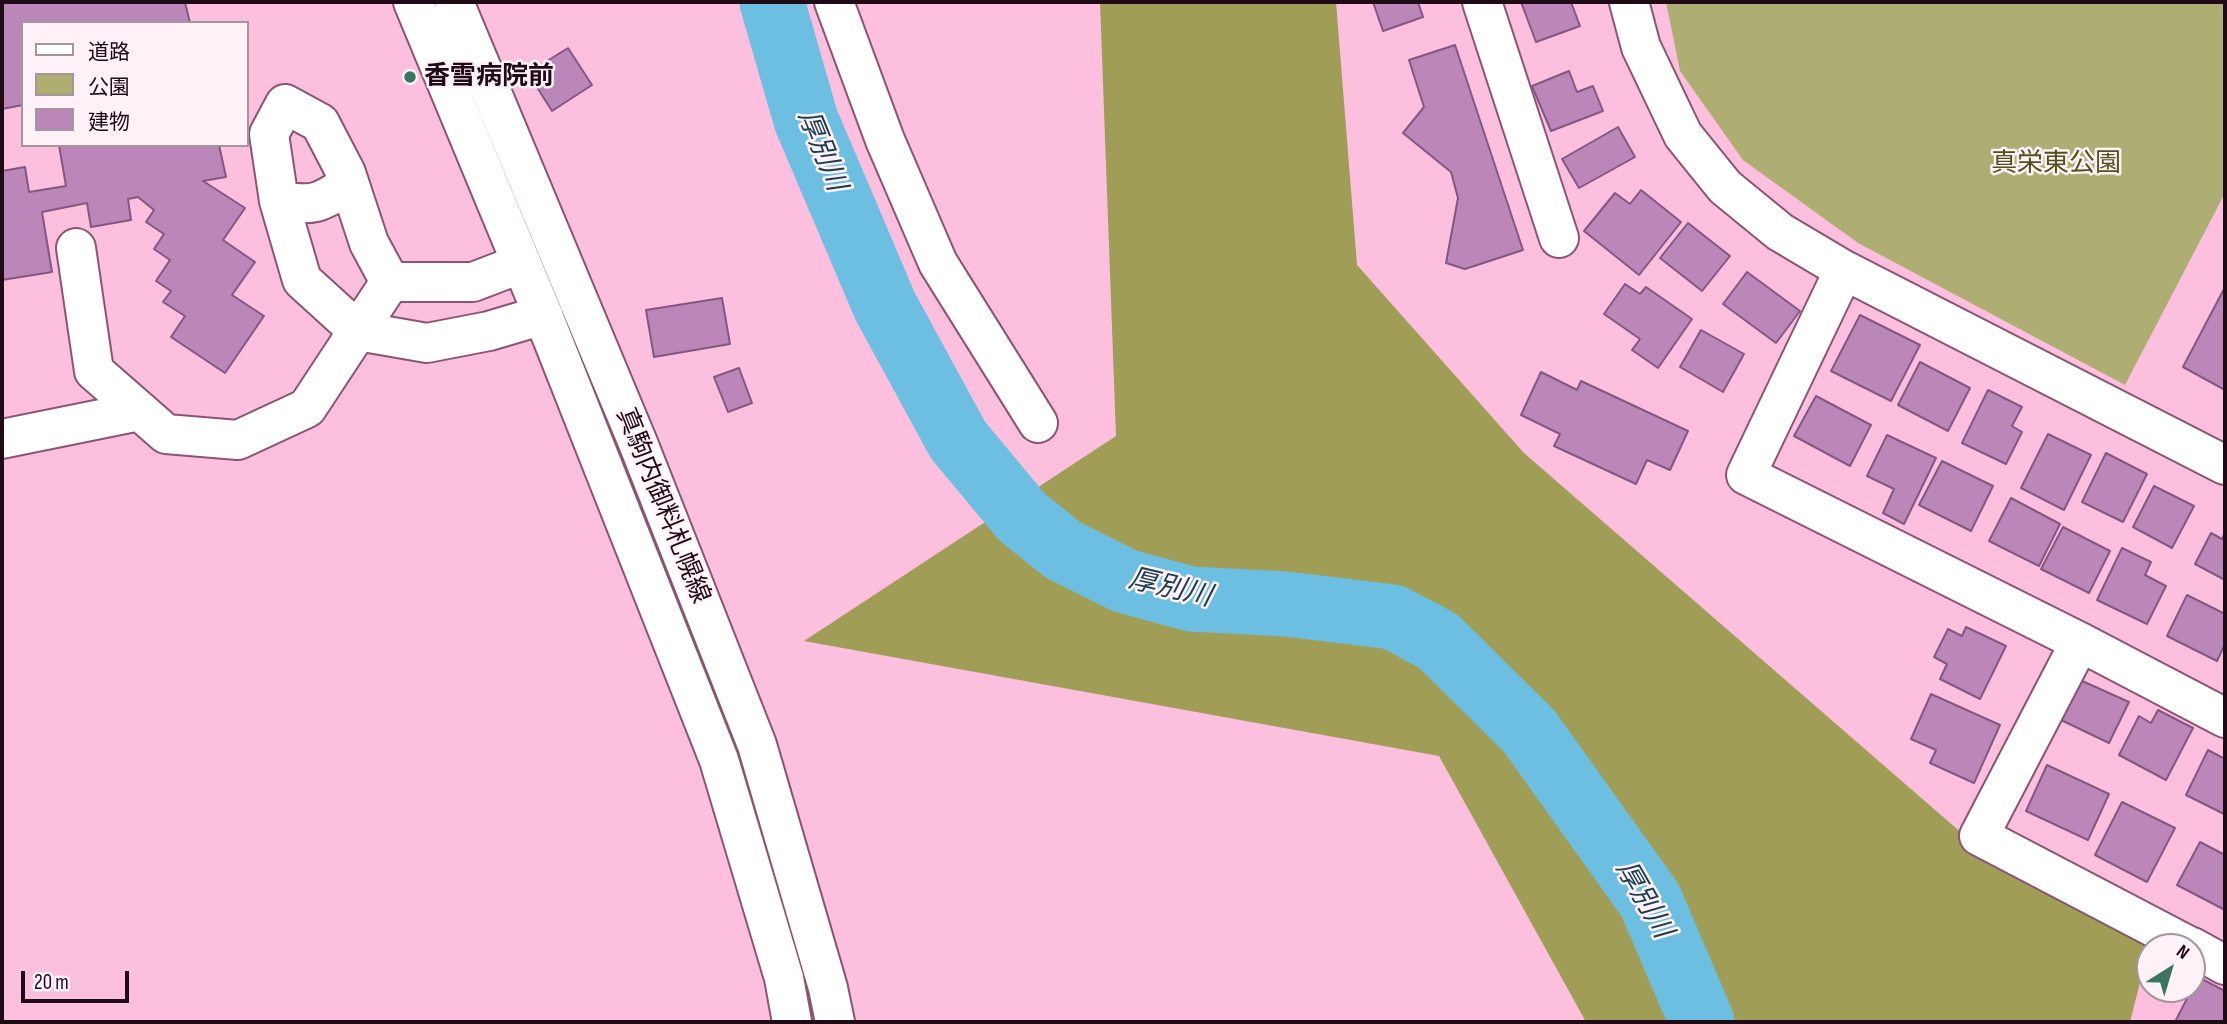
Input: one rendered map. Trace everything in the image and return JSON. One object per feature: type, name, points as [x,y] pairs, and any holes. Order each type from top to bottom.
[{"type":"main road","name":"真駒内御料札幌線","points":[[413,2],[543,315],[719,760],[784,978],[792,1022]]},
{"type":"main road","name":"真駒内御料札幌線","points":[[454,2],[638,443],[757,745],[828,988],[835,1022]]},
{"type":"main road","points":[[834,2],[885,140],[938,263],[1038,423]]},
{"type":"main road","points":[[1482,2],[1559,238]]},
{"type":"main road","points":[[1629,2],[1641,47],[1683,135],[1725,187],[1780,232],[1844,271],[2225,465]]},
{"type":"main road","points":[[390,282],[369,243],[349,184],[320,123],[285,104],[269,134],[279,201],[302,279],[358,331],[427,343],[489,331],[543,315]]},
{"type":"main road","points":[[279,201],[301,204],[319,202],[349,184]]},
{"type":"main road","points":[[76,248],[94,371],[166,433],[239,440],[307,408],[390,282]]},
{"type":"main road","points":[[390,282],[473,282],[520,264]]},
{"type":"main road","points":[[1844,271],[1746,475],[2080,642],[2225,718]]},
{"type":"main road","points":[[2,439],[140,411]]},
{"type":"main road","points":[[2080,642],[1979,836],[2165,933]]},
{"type":"main road","points":[[2206,955],[2225,965]]},
{"type":"green space","name":"真栄東公園","points":[[1666,2],[2225,2],[2225,193],[2125,385],[1858,243],[1743,160],[1680,71]]},
{"type":"shaded area","points":[[1100,2],[1336,2],[1357,265],[1524,453],[1957,829],[2136,939],[2136,998],[2130,1022],[1586,1022],[1439,756],[804,641],[1116,436]]},
{"type":"building","points":[[2,2],[185,2],[190,21],[21,21],[21,105],[2,109]]},
{"type":"building","points":[[1373,2],[1418,2],[1423,17],[1383,31]]},
{"type":"building","points":[[1521,2],[1571,2],[1580,26],[1536,42]]},
{"type":"building","points":[[1455,45],[1523,250],[1465,269],[1446,263],[1458,198],[1451,172],[1403,133],[1424,107],[1409,60]]},
{"type":"building","points":[[568,48],[592,85],[552,111],[528,73]]},
{"type":"building","points":[[1569,71],[1577,92],[1593,86],[1603,111],[1551,131],[1532,86]]},
{"type":"building","points":[[1618,127],[1635,157],[1579,188],[1562,159]]},
{"type":"building","points":[[59,147],[219,147],[226,177],[203,181],[245,208],[223,240],[255,262],[232,295],[264,316],[225,373],[171,337],[185,316],[163,302],[171,291],[156,281],[170,260],[154,249],[164,234],[146,222],[154,210],[138,197],[128,199],[131,220],[91,227],[87,203],[42,212],[52,272],[2,280],[2,171],[25,167],[29,192],[66,186]]},
{"type":"building","points":[[1641,190],[1681,222],[1639,275],[1584,231],[1615,193],[1630,204]]},
{"type":"building","points":[[1688,223],[1730,256],[1702,291],[1660,258]]},
{"type":"building","points":[[1747,272],[1800,311],[1776,343],[1723,304]]},
{"type":"building","points":[[1625,284],[1640,294],[1646,287],[1692,319],[1658,368],[1632,350],[1640,339],[1604,314]]},
{"type":"building","points":[[2225,287],[2225,390],[2183,367]]},
{"type":"building","points":[[722,298],[730,344],[654,357],[646,310]]},
{"type":"building","points":[[1860,315],[1920,345],[1891,401],[1831,371]]},
{"type":"building","points":[[1701,330],[1744,354],[1723,392],[1680,367]]},
{"type":"building","points":[[1920,362],[1970,388],[1948,431],[1898,405]]},
{"type":"building","points":[[739,368],[752,403],[728,412],[714,377]]},
{"type":"building","points":[[1541,372],[1577,390],[1581,381],[1688,431],[1670,470],[1647,460],[1636,484],[1554,446],[1560,434],[1521,415]]},
{"type":"building","points":[[1988,390],[2022,407],[2012,426],[2022,432],[2006,464],[1962,443]]},
{"type":"building","points":[[1816,396],[1871,425],[1850,466],[1794,436]]},
{"type":"building","points":[[2048,434],[2091,455],[2064,510],[2021,488]]},
{"type":"building","points":[[1887,435],[1936,458],[1904,524],[1883,513],[1894,489],[1867,476]]},
{"type":"building","points":[[2106,453],[2147,474],[2123,522],[2082,502]]},
{"type":"building","points":[[1942,461],[1993,486],[1971,531],[1919,505]]},
{"type":"building","points":[[2154,486],[2194,506],[2172,548],[2133,527]]},
{"type":"building","points":[[2011,498],[2060,524],[2039,566],[1989,541]]},
{"type":"building","points":[[2063,527],[2110,551],[2089,593],[2041,569]]},
{"type":"building","points":[[2225,532],[2225,580],[2195,564],[2211,533],[2222,539]]},
{"type":"building","points":[[2122,548],[2151,562],[2145,575],[2166,586],[2147,624],[2097,600]]},
{"type":"building","points":[[2187,595],[2225,614],[2225,644],[2217,661],[2167,636]]},
{"type":"building","points":[[1966,627],[2006,646],[1980,699],[1940,679],[1947,664],[1934,657],[1948,629],[1962,636]]},
{"type":"building","points":[[2080,680],[2129,702],[2109,743],[2061,720]]},
{"type":"building","points":[[1931,694],[2000,725],[1974,783],[1930,763],[1936,750],[1911,739]]},
{"type":"building","points":[[2158,710],[2193,728],[2166,780],[2119,755],[2139,716],[2151,723]]},
{"type":"building","points":[[2208,750],[2225,759],[2224,814],[2186,795]]},
{"type":"building","points":[[2047,765],[2109,794],[2088,840],[2026,811]]},
{"type":"building","points":[[2122,802],[2175,828],[2147,882],[2095,855]]},
{"type":"building","points":[[2200,842],[2225,855],[2225,910],[2177,885]]},
{"type":"building","points":[[2206,981],[2225,991],[2225,1022],[2175,1022],[2185,1003],[2206,1003]]},
{"type":"waterway","name":"厚別川","points":[[772,2],[806,120],[885,306],[958,440],[1022,517],[1063,550],[1125,581],[1191,599],[1286,604],[1393,617],[1438,641],[1529,731],[1650,900],[1702,1022]]},
{"type":"place","name":"香雪病院前","points":[[410,77]]}]
